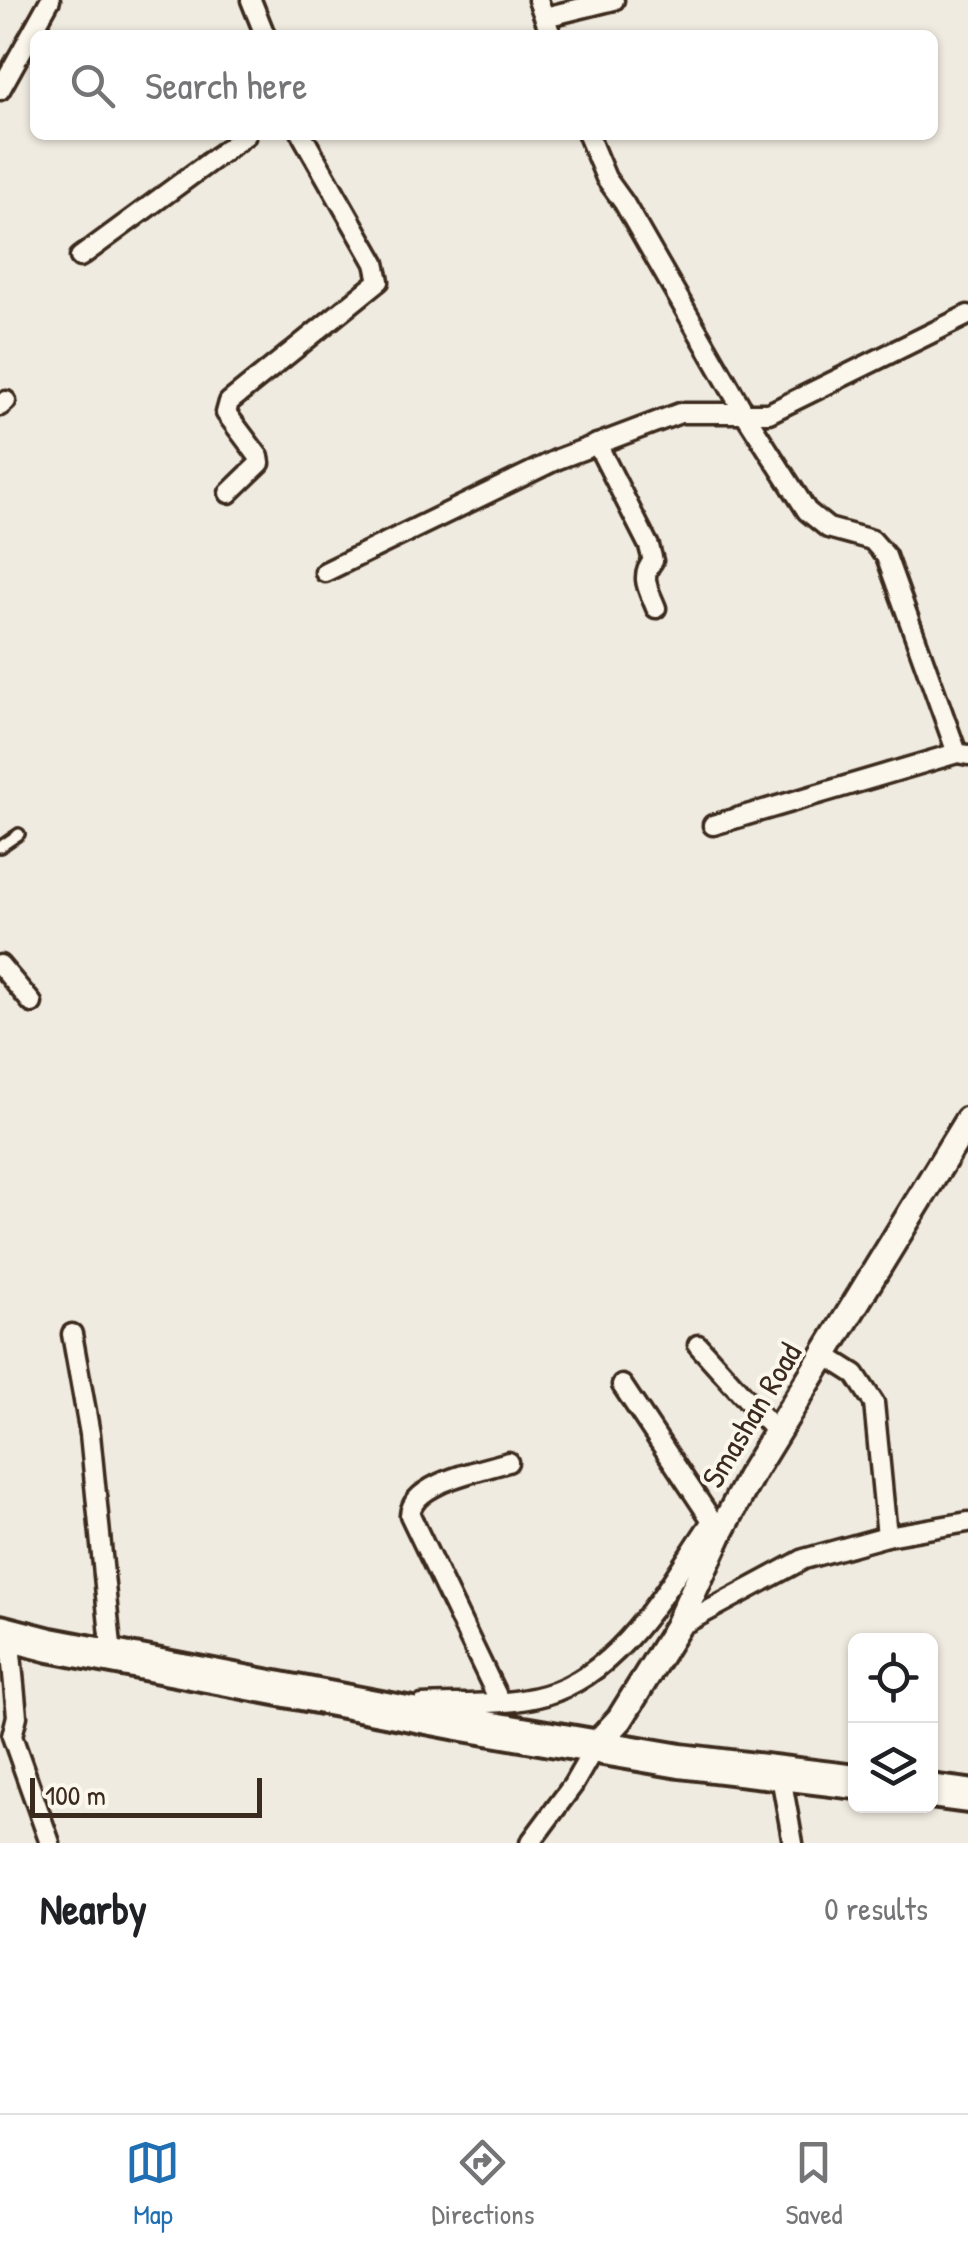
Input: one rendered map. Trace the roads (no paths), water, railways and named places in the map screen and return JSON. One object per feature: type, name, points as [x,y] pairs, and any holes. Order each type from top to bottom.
[{"type":"highway","points":[[4,1633],[50,1645],[680,1761],[848,1781]]},
{"type":"highway","points":[[938,1793],[968,1796]]},
{"type":"street","points":[[33,30],[50,0]]},
{"type":"street","points":[[251,0],[263,30]]},
{"type":"street","points":[[545,17],[614,0]]},
{"type":"street","points":[[0,90],[30,36]]},
{"type":"street","points":[[80,256],[239,140]]},
{"type":"street","points":[[229,492],[260,463],[226,413],[229,402],[379,281],[375,263],[305,140]]},
{"type":"street","points":[[590,140],[606,178],[744,414],[807,510],[819,522],[872,540],[886,556],[962,754],[713,825]]},
{"type":"street","points":[[325,572],[521,474],[680,413],[769,413],[968,316]]},
{"type":"street","points":[[597,444],[650,546],[652,561],[644,580],[656,608]]},
{"type":"street","points":[[0,965],[32,1003]]},
{"type":"street","name":"Smashan Road","points":[[596,1746],[620,1719],[677,1627],[716,1527],[968,1120]]},
{"type":"street","points":[[72,1334],[90,1434],[112,1656]]},
{"type":"street","points":[[698,1346],[777,1433]]},
{"type":"street","points":[[825,1355],[855,1374],[874,1403],[887,1536]]},
{"type":"street","points":[[384,1708],[530,1698],[561,1689],[610,1656],[716,1527],[622,1385]]},
{"type":"street","points":[[499,1700],[410,1516],[410,1506],[424,1491],[508,1462]]},
{"type":"street","points":[[677,1627],[804,1559],[887,1536],[968,1522]]},
{"type":"street","points":[[4,1633],[17,1716],[6,1740],[50,1843]]},
{"type":"street","points":[[530,1843],[596,1746]]},
{"type":"street","points":[[780,1771],[793,1843]]},
{"type":"lane","points":[[0,847],[19,834]]}]
